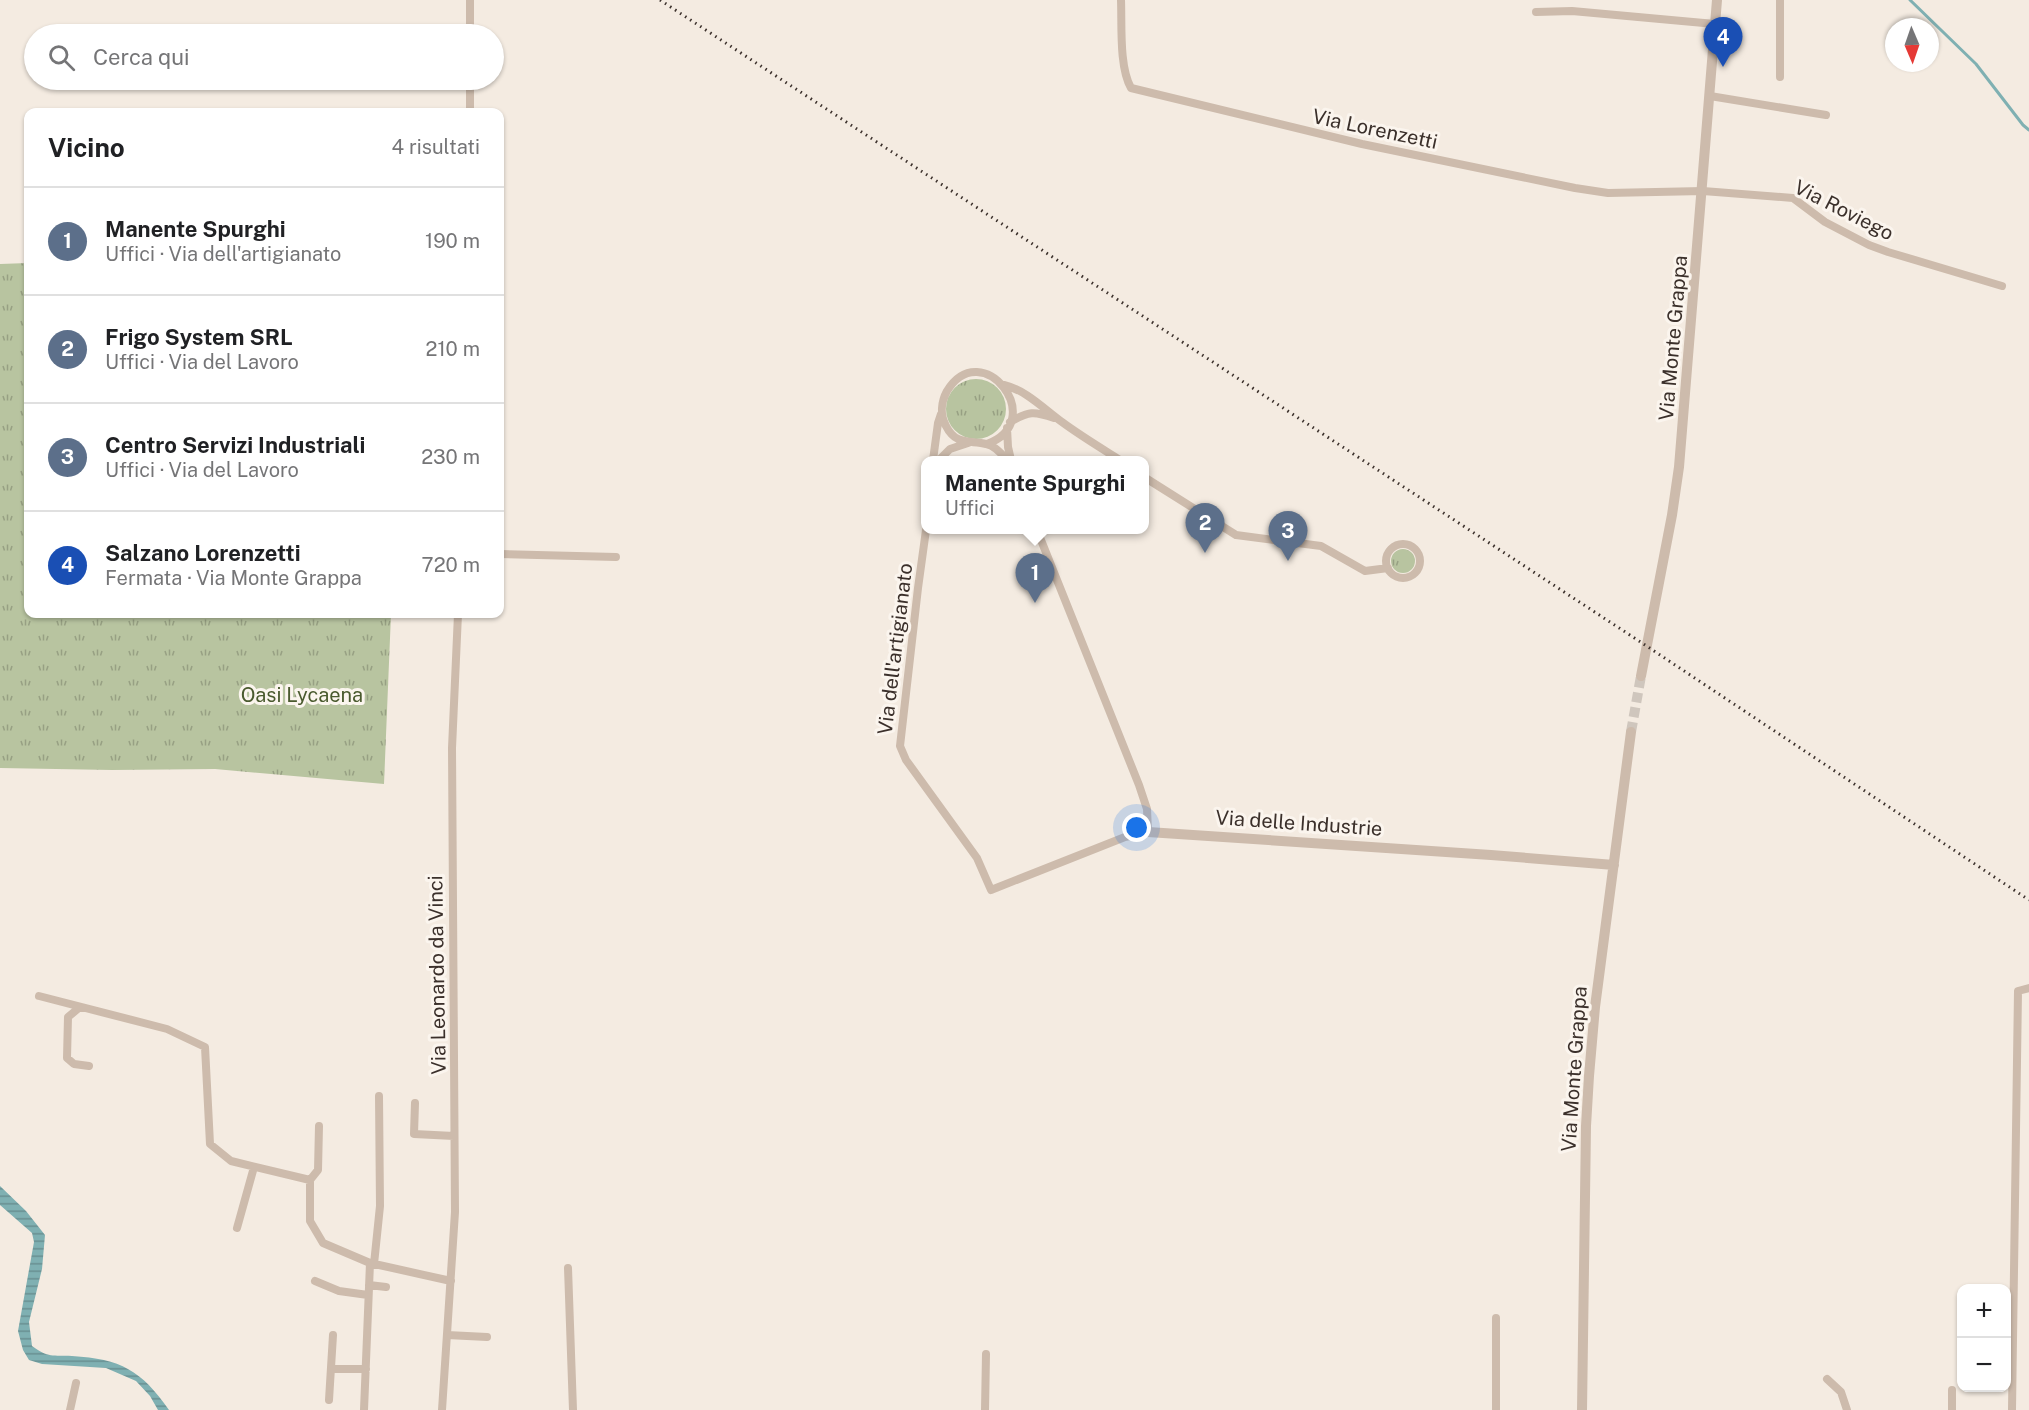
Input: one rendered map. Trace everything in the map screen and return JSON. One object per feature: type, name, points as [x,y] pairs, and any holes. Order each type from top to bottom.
[{"type":"street","points":[[470,0],[470,24]]},
{"type":"street","name":"Via Lorenzetti","points":[[1121,0],[1124,64],[1126,78],[1131,88],[1362,144],[1575,188],[1608,193],[1703,191]]},
{"type":"street","name":"Via Monte Grappa","points":[[1641,676],[1680,467],[1717,0]]},
{"type":"street","points":[[1780,0],[1780,77]]},
{"type":"street","points":[[1536,12],[1572,12],[1715,24]]},
{"type":"street","points":[[470,90],[470,108]]},
{"type":"street","points":[[1710,96],[1826,115]]},
{"type":"street","name":"Via Roviego","points":[[1703,191],[1793,198],[1825,222],[1869,245],[2002,286]]},
{"type":"street","points":[[934,456],[945,394],[952,384],[973,372],[988,375],[1012,387],[1051,412],[1060,421]]},
{"type":"street","points":[[1004,385],[1012,404],[1009,456]]},
{"type":"street","points":[[941,413],[949,431],[956,438],[968,443],[987,444],[998,439],[1009,425],[1029,412],[1039,412],[1060,421],[1114,456]]},
{"type":"street","points":[[943,456],[950,449],[968,443]]},
{"type":"street","points":[[987,444],[1004,456]]},
{"type":"street","points":[[1149,480],[1236,535],[1321,546],[1365,571],[1388,568],[1398,577],[1409,577],[1420,565],[1417,550],[1408,544],[1396,545],[1388,553],[1386,559],[1388,568]]},
{"type":"street","name":"Via dell'artigianato","points":[[925,534],[900,746],[906,760],[977,858],[991,890]]},
{"type":"street","points":[[1039,534],[1139,785],[1147,809],[1148,832]]},
{"type":"street","points":[[504,554],[616,557]]},
{"type":"street","name":"Via Leonardo da Vinci","points":[[442,1410],[455,1212],[452,748],[458,618]]},
{"type":"street","name":"Via Monte Grappa","points":[[1582,1410],[1588,1086],[1594,1011],[1630,732]]},
{"type":"street","name":"Via delle Industrie","points":[[991,890],[1125,837],[1148,832],[1614,865]]},
{"type":"street","points":[[2012,1410],[2018,991],[2029,988]]},
{"type":"street","points":[[39,996],[167,1029],[205,1047],[210,1144],[231,1161],[310,1180]]},
{"type":"street","points":[[80,1007],[68,1017],[67,1058],[74,1064],[89,1066]]},
{"type":"street","points":[[364,1410],[368,1295],[380,1206],[379,1096]]},
{"type":"street","points":[[416,1103],[414,1134],[454,1136]]},
{"type":"street","points":[[319,1126],[318,1170],[310,1180],[310,1221],[323,1243],[372,1264],[451,1281]]},
{"type":"street","points":[[237,1228],[254,1167]]},
{"type":"street","points":[[568,1268],[573,1410]]},
{"type":"street","points":[[315,1281],[339,1291],[368,1295]]},
{"type":"street","points":[[369,1285],[386,1287]]},
{"type":"street","points":[[1496,1318],[1496,1410]]},
{"type":"street","points":[[329,1400],[333,1335]]},
{"type":"street","points":[[447,1335],[487,1337]]},
{"type":"street","points":[[985,1410],[986,1354]]},
{"type":"street","points":[[331,1369],[366,1369]]},
{"type":"street","points":[[1827,1379],[1841,1392],[1847,1410]]},
{"type":"street","points":[[70,1410],[76,1383]]},
{"type":"street","points":[[1952,1390],[1952,1410]]},
{"type":"green space","name":"Oasi Lycaena","points":[[24,263],[24,618],[391,618],[384,784],[215,769],[0,768],[0,264]]},
{"type":"green space","points":[[970,379],[982,379],[993,384],[1001,392],[1006,409],[1004,421],[993,434],[982,439],[970,439],[959,434],[951,426],[946,415],[946,403],[951,392],[959,384]]},
{"type":"green space","points":[[1398,549],[1408,549],[1415,556],[1415,566],[1408,573],[1398,573],[1391,566],[1391,556]]},
{"type":"water","points":[[0,1186],[26,1211],[45,1235],[42,1269],[29,1322],[32,1346],[55,1356],[104,1360],[128,1369],[149,1385],[169,1410],[158,1410],[150,1396],[136,1381],[106,1368],[42,1364],[29,1360],[23,1350],[18,1331],[34,1242],[32,1233],[0,1205]]},
{"type":"waterway","points":[[1910,0],[1976,64],[2029,130]]},
{"type":"tunnel","points":[[1631,732],[1641,676]]},
{"type":"railway","points":[[660,0],[1639,641],[2029,900]]},
{"type":"place","name":"Salzano Lorenzetti","points":[[1723,67]]},
{"type":"place","name":"Frigo System SRL","points":[[1205,553]]},
{"type":"place","name":"Centro Servizi Industriali","points":[[1288,561]]},
{"type":"place","name":"Manente Spurghi","points":[[1035,603]]}]
